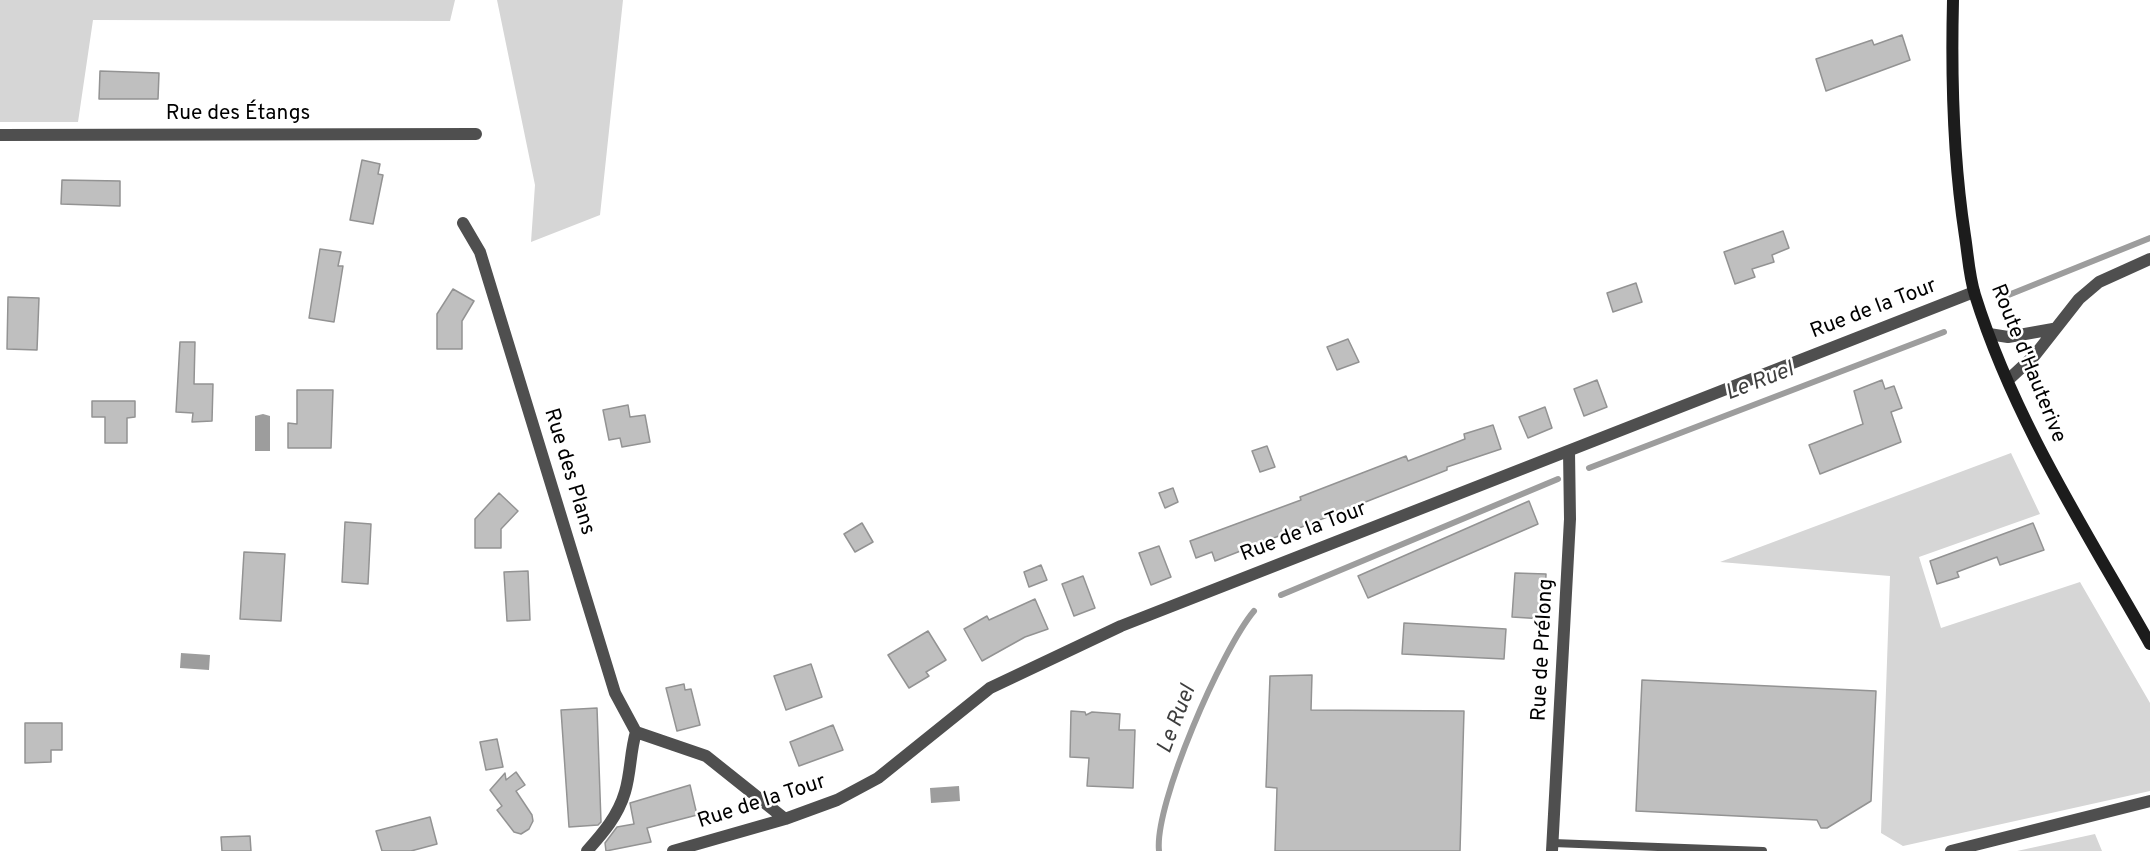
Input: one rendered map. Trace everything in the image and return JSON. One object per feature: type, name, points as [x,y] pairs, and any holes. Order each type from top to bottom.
[{"type":"main road","name":"Route d'Hauterive","points":[[1953,0],[1951,68],[1957,187],[1974,292],[2008,380],[2059,486],[2150,644]]},
{"type":"street","name":"Rue des Étangs","points":[[0,135],[476,134]]},
{"type":"street","name":"Rue des Plans","points":[[463,224],[480,252],[615,693],[636,732]]},
{"type":"street","points":[[2008,380],[2035,355],[2053,329],[2079,299],[2099,282],[2150,259]]},
{"type":"street","name":"Rue de la Tour","points":[[673,851],[785,819],[837,800],[878,778],[990,688],[1017,673],[1121,626],[1974,292]]},
{"type":"street","points":[[1989,334],[2008,337],[2053,329]]},
{"type":"street","name":"Rue de Prélong","points":[[1552,847],[1570,519],[1569,451]]},
{"type":"street","points":[[587,851],[612,823],[626,791],[630,751],[636,732],[706,756],[785,819]]},
{"type":"street","points":[[1951,851],[2150,801]]},
{"type":"lane","points":[[1552,847],[1763,851]]},
{"type":"shaded area","points":[[0,0],[455,0],[450,21],[93,20],[78,122],[0,122]]},
{"type":"shaded area","points":[[497,0],[623,0],[600,215],[531,242],[535,185]]},
{"type":"shaded area","points":[[263,414],[270,416],[270,451],[255,451],[255,416]]},
{"type":"shaded area","points":[[2011,453],[2040,514],[1919,557],[1941,628],[2080,582],[2150,703],[2150,791],[1903,846],[1881,833],[1890,576],[1720,562]]},
{"type":"shaded area","points":[[181,653],[210,655],[209,670],[180,668]]},
{"type":"shaded area","points":[[959,786],[960,801],[931,803],[930,788]]},
{"type":"shaded area","points":[[2095,834],[2102,851],[2017,851]]},
{"type":"building","points":[[1902,35],[1910,60],[1826,91],[1816,59],[1872,40],[1874,45]]},
{"type":"building","points":[[100,71],[159,73],[158,99],[99,99]]},
{"type":"building","points":[[362,160],[380,164],[378,174],[383,175],[373,224],[350,220]]},
{"type":"building","points":[[62,180],[120,181],[120,206],[61,204]]},
{"type":"building","points":[[1783,231],[1789,248],[1772,255],[1774,262],[1752,269],[1755,277],[1735,284],[1724,252]]},
{"type":"building","points":[[320,249],[341,252],[338,266],[343,266],[334,322],[309,318]]},
{"type":"building","points":[[1636,283],[1642,302],[1613,312],[1607,293]]},
{"type":"building","points":[[453,289],[474,301],[462,321],[462,349],[437,349],[437,314]]},
{"type":"building","points":[[8,297],[39,298],[37,350],[7,349]]},
{"type":"building","points":[[1348,339],[1359,362],[1337,370],[1327,347]]},
{"type":"building","points":[[180,342],[195,342],[194,384],[213,384],[212,421],[192,422],[193,413],[176,412]]},
{"type":"building","points":[[1597,380],[1607,407],[1584,416],[1574,389]]},
{"type":"building","points":[[1882,380],[1885,389],[1894,386],[1902,408],[1891,412],[1901,442],[1820,474],[1809,445],[1863,424],[1854,391]]},
{"type":"building","points":[[297,390],[333,390],[331,448],[288,448],[288,423],[297,424]]},
{"type":"building","points":[[92,401],[135,401],[135,417],[127,418],[127,443],[105,443],[105,417],[92,417]]},
{"type":"building","points":[[628,405],[630,417],[645,415],[650,442],[622,447],[620,438],[609,440],[603,410]]},
{"type":"building","points":[[1545,407],[1552,428],[1528,438],[1519,417]]},
{"type":"building","points":[[1493,425],[1501,449],[1447,467],[1447,470],[1215,561],[1212,552],[1196,558],[1190,541],[1301,500],[1300,497],[1406,456],[1408,461],[1465,439],[1464,434]]},
{"type":"building","points":[[1267,446],[1275,467],[1260,472],[1252,451]]},
{"type":"building","points":[[1173,488],[1178,502],[1165,508],[1159,493]]},
{"type":"building","points":[[499,493],[518,511],[501,529],[501,548],[475,548],[475,519]]},
{"type":"building","points":[[1529,501],[1538,524],[1368,598],[1358,576]]},
{"type":"building","points":[[345,522],[371,524],[368,584],[342,582]]},
{"type":"building","points":[[862,523],[873,542],[855,552],[844,534]]},
{"type":"building","points":[[2033,523],[2044,550],[2000,565],[1997,557],[1957,572],[1959,577],[1937,584],[1930,561]]},
{"type":"building","points":[[1159,546],[1171,577],[1151,585],[1139,553]]},
{"type":"building","points":[[244,552],[285,554],[281,621],[240,619]]},
{"type":"building","points":[[1041,565],[1047,580],[1029,587],[1024,572]]},
{"type":"building","points":[[528,571],[530,620],[507,621],[504,572]]},
{"type":"building","points":[[1515,573],[1546,574],[1544,619],[1512,617]]},
{"type":"building","points":[[1083,576],[1095,608],[1074,616],[1062,584]]},
{"type":"building","points":[[1035,599],[1048,629],[1025,637],[982,661],[964,629],[987,616],[989,620]]},
{"type":"building","points":[[1404,623],[1506,629],[1504,659],[1402,654]]},
{"type":"building","points":[[928,631],[946,660],[926,672],[929,676],[909,688],[888,655]]},
{"type":"building","points":[[811,664],[822,697],[786,710],[774,676]]},
{"type":"building","points":[[1312,675],[1311,710],[1464,711],[1460,851],[1275,851],[1277,788],[1266,787],[1270,676]]},
{"type":"building","points":[[1642,680],[1876,691],[1871,801],[1827,828],[1821,828],[1817,820],[1636,811]]},
{"type":"building","points":[[684,684],[685,690],[691,689],[700,725],[677,731],[666,688]]},
{"type":"building","points":[[597,708],[601,822],[598,825],[569,827],[561,710]]},
{"type":"building","points":[[1071,711],[1085,712],[1086,715],[1092,712],[1120,714],[1119,730],[1135,730],[1133,788],[1087,786],[1089,758],[1070,757]]},
{"type":"building","points":[[25,723],[62,723],[62,750],[51,750],[51,762],[25,763]]},
{"type":"building","points":[[833,725],[843,750],[799,766],[790,742]]},
{"type":"building","points":[[497,739],[503,767],[486,770],[480,742]]},
{"type":"building","points":[[516,772],[525,785],[516,791],[532,815],[533,821],[529,829],[521,834],[514,832],[497,810],[502,806],[490,790],[505,773],[506,780]]},
{"type":"building","points":[[690,785],[697,815],[647,828],[651,842],[606,851],[605,843],[617,827],[634,824],[630,803]]},
{"type":"building","points":[[430,817],[437,844],[411,851],[382,851],[376,831]]},
{"type":"building","points":[[250,836],[251,851],[222,851],[221,837]]},
{"type":"waterway","name":"Le Ruel","points":[[2006,296],[2150,238]]},
{"type":"waterway","name":"Le Ruel","points":[[1589,468],[1944,332]]},
{"type":"waterway","name":"Le Ruel","points":[[1281,595],[1558,479]]},
{"type":"waterway","name":"Le Ruel","points":[[1159,851],[1160,829],[1178,764],[1225,658],[1254,611]]}]
